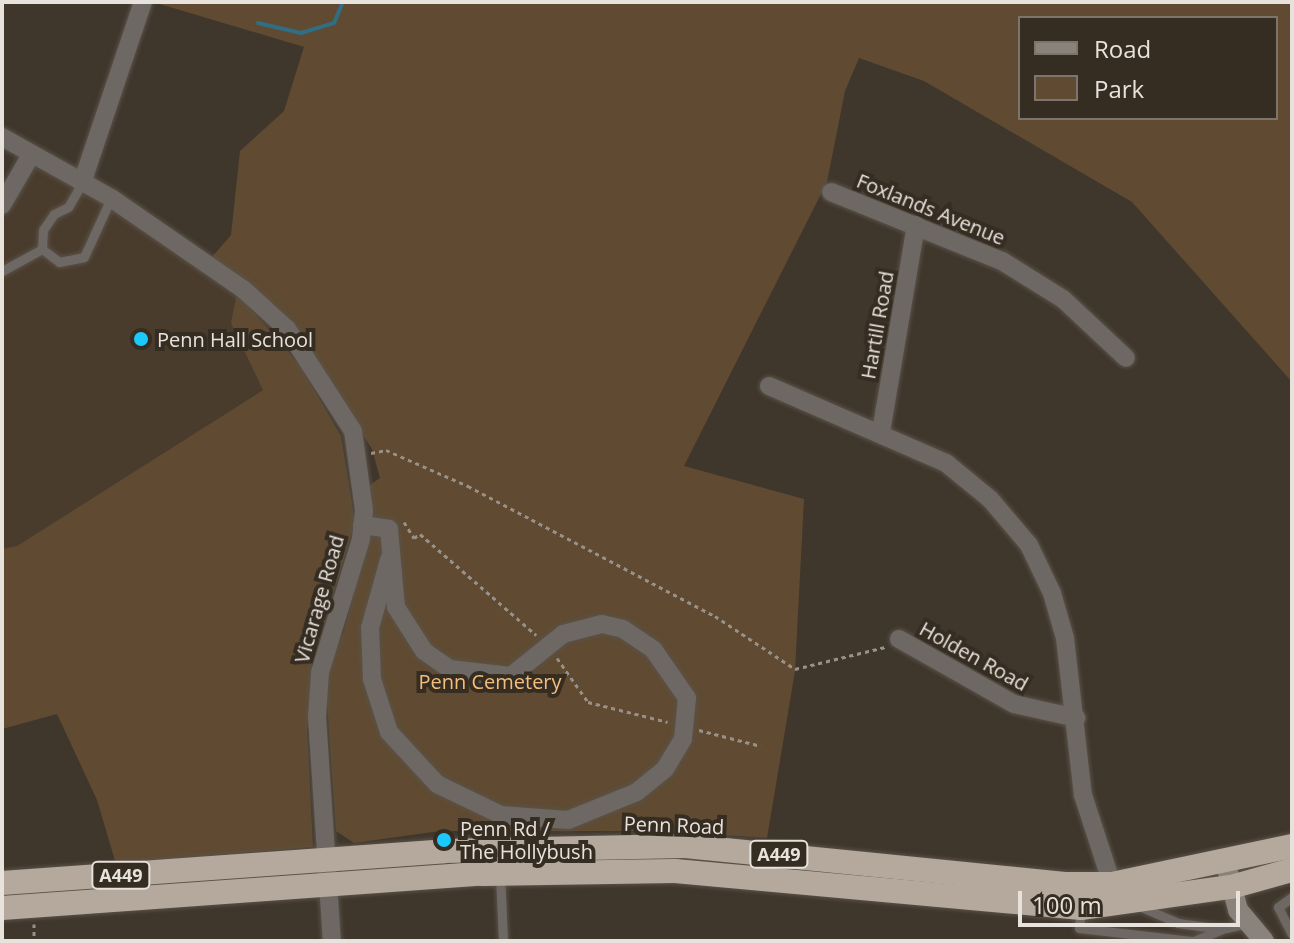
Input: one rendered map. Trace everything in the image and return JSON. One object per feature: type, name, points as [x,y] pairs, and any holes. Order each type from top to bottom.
[{"type":"highway","name":"Penn Road","points":[[2,908],[331,872],[503,847],[685,846],[1067,884],[1112,884],[1292,846]]},
{"type":"highway","name":"Penn Road","points":[[2,883],[331,872],[500,874],[675,871],[1080,918],[1132,904],[1231,887],[1292,870]]},
{"type":"street","points":[[82,183],[143,2]]},
{"type":"street","name":"Vicarage Road","points":[[2,137],[111,198],[209,262],[287,329],[353,431],[360,457],[362,525],[320,672],[317,717],[331,872],[332,941]]},
{"type":"street","points":[[2,205],[31,155]]},
{"type":"street","name":"Foxlands Avenue","points":[[831,192],[967,243],[1031,278],[1126,358]]},
{"type":"street","name":"Hartill Road","points":[[881,432],[916,225]]},
{"type":"street","points":[[769,386],[881,432],[970,480],[1029,545],[1062,627],[1076,718],[1083,795],[1112,884]]},
{"type":"street","points":[[362,525],[389,529],[389,560],[403,623],[424,651],[450,669],[511,676],[563,634],[602,624],[623,629],[653,649],[687,698],[683,739],[665,769],[637,792],[568,820],[501,815],[437,784],[389,732],[372,679],[370,628],[389,560]]},
{"type":"street","name":"Holden Road","points":[[899,639],[1014,704],[1076,718]]},
{"type":"street","points":[[1225,861],[1231,887],[1247,923],[1264,941]]},
{"type":"lane","points":[[2,271],[42,249],[49,219],[68,207],[82,183]]},
{"type":"lane","points":[[42,249],[59,262],[84,257],[111,198]]},
{"type":"lane","points":[[500,874],[503,941]]},
{"type":"lane","points":[[1292,897],[1278,907],[1292,934]]},
{"type":"lane","points":[[1132,904],[1178,923],[1222,929]]},
{"type":"lane","points":[[1078,941],[1080,918],[1193,941],[1247,923]]},
{"type":"path","points":[[360,457],[386,450],[468,486],[715,616],[795,669],[882,649],[899,639]]},
{"type":"shaded area","name":"Penn Hall School","points":[[34,164],[125,213],[258,311],[300,366],[17,546],[2,549],[2,215]]},
{"type":"green space","name":"Penn Cemetery","points":[[153,2],[1292,2],[1292,382],[1132,202],[924,81],[859,58],[845,91],[827,182],[684,466],[804,499],[795,671],[767,838],[660,831],[440,831],[354,843],[336,831],[325,672],[344,631],[357,579],[367,487],[380,478],[372,449],[290,321],[212,257],[231,235],[240,151],[284,111],[304,47]]},
{"type":"green space","points":[[237,293],[300,366],[341,436],[355,522],[311,668],[307,731],[313,847],[116,864],[97,800],[57,714],[2,729],[2,549],[17,546],[263,390],[231,323]]},
{"type":"waterway","points":[[258,23],[301,33],[334,23],[343,2]]},
{"type":"place","name":"Penn Hall School","points":[[141,339]]},
{"type":"place","name":"Penn Rd / The Hollybush","points":[[444,840]]}]
